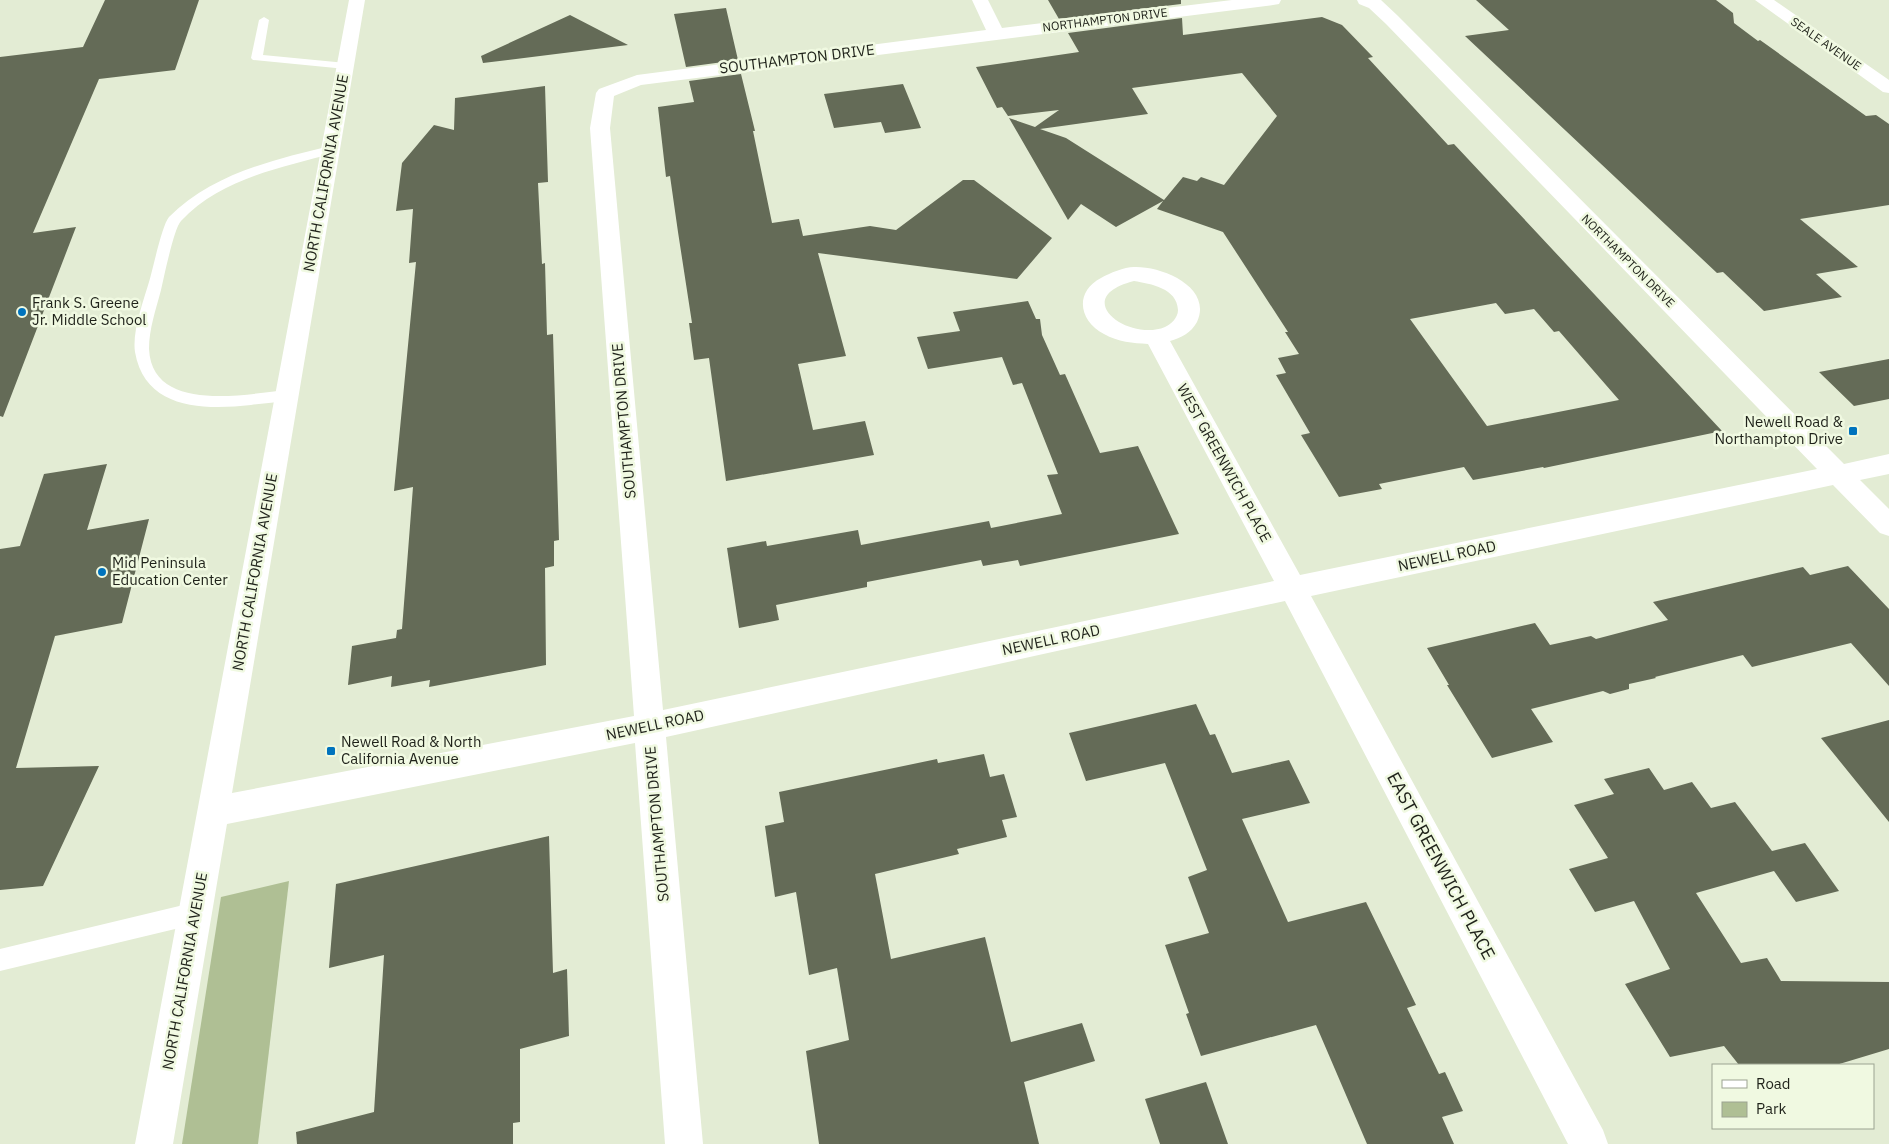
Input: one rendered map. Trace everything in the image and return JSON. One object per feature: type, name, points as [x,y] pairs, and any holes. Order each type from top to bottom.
[{"type":"street","name":"NORTH CALIFORNIA AVENUE","points":[[154,1144],[357,0]]},
{"type":"street","points":[[980,0],[996,33]]},
{"type":"street","name":"NORTHAMPTON DRIVE","points":[[996,33],[1273,0]]},
{"type":"street","name":"NORTHAMPTON DRIVE","points":[[1365,0],[1376,4],[1392,20],[1889,526]]},
{"type":"street","name":"SEALE AVENUE","points":[[1763,0],[1889,88]]},
{"type":"street","name":"SOUTHAMPTON DRIVE","points":[[684,1144],[600,128],[605,93],[637,80],[996,33]]},
{"type":"street","name":"WEST GREENWICH PLACE","points":[[1156,337],[1292,588]]},
{"type":"street","name":"NEWELL ROAD","points":[[212,812],[649,727],[1292,588],[1889,464]]},
{"type":"street","name":"EAST GREENWICH PLACE","points":[[1292,588],[1589,1144]]},
{"type":"lane","points":[[264,20],[257,58],[346,66]]},
{"type":"lane","points":[[287,396],[218,403],[172,394],[160,387],[147,369],[142,350],[144,321],[173,221],[206,193],[243,175],[330,150]]},
{"type":"lane","points":[[0,960],[196,913]]},
{"type":"green space","points":[[289,881],[258,1144],[182,1144],[221,897]]},
{"type":"building","points":[[105,0],[199,0],[175,70],[99,79],[33,233],[76,227],[3,417],[0,416],[0,57],[83,47]]},
{"type":"building","points":[[1048,0],[1181,0],[1181,4],[1059,19]]},
{"type":"building","points":[[1476,0],[1716,0],[1733,13],[1734,23],[1758,41],[1760,40],[1866,116],[1876,115],[1889,124],[1889,205],[1800,219],[1858,267],[1816,274],[1842,297],[1764,311],[1723,272],[1717,273],[1465,36],[1509,30]]},
{"type":"building","points":[[726,8],[738,60],[686,67],[674,14]]},
{"type":"building","points":[[570,15],[628,45],[483,63],[481,56]]},
{"type":"building","points":[[1322,17],[1342,25],[1373,57],[1368,58],[1448,145],[1454,144],[1722,431],[1544,468],[1473,480],[1464,467],[1379,484],[1382,489],[1339,497],[1301,435],[1310,433],[1276,375],[1286,373],[1278,358],[1299,354],[1285,332],[1288,332],[1223,232],[1157,209],[1163,201],[1116,227],[1081,204],[1068,220],[1009,118],[1035,127],[1059,110],[1008,116],[1002,107],[997,108],[976,67],[1079,52],[1068,33],[1182,18],[1183,35]],"holes":[[[1242,73],[1277,116],[1224,185],[1201,177],[1197,181],[1183,177],[1164,200],[1066,138],[1040,129],[1148,114],[1132,88]],[[1496,303],[1505,314],[1534,309],[1554,332],[1559,331],[1619,400],[1487,426],[1410,319]]]},
{"type":"building","points":[[741,74],[755,131],[753,131],[772,223],[799,219],[803,236],[870,226],[896,230],[963,180],[974,180],[1052,238],[1017,279],[818,253],[846,356],[798,364],[813,430],[865,421],[874,455],[726,481],[709,358],[694,360],[689,323],[692,323],[670,176],[666,177],[658,107],[694,102],[689,81]]},
{"type":"building","points":[[903,84],[921,128],[885,133],[881,122],[834,128],[824,94]]},
{"type":"building","points":[[545,86],[548,182],[538,183],[542,264],[545,263],[547,335],[553,334],[559,540],[554,541],[554,566],[545,568],[546,665],[429,687],[430,680],[391,687],[392,676],[348,685],[352,646],[396,638],[397,630],[402,629],[413,487],[394,491],[416,262],[409,263],[413,209],[396,211],[402,163],[434,125],[454,130],[455,98]]},
{"type":"building","points":[[1028,301],[1036,319],[1040,319],[1042,335],[1060,375],[1065,374],[1100,453],[1138,446],[1179,534],[1020,566],[1018,560],[983,566],[981,560],[867,582],[867,587],[776,605],[779,620],[739,628],[727,548],[766,541],[767,546],[858,530],[861,545],[989,521],[991,528],[1062,514],[1047,475],[1058,474],[1022,383],[1013,385],[1002,357],[928,369],[917,337],[960,331],[953,312]]},
{"type":"building","points":[[1889,359],[1889,399],[1854,406],[1819,372]]},
{"type":"building","points":[[107,464],[87,530],[149,519],[122,623],[55,636],[16,768],[99,766],[43,886],[0,890],[0,549],[20,546],[44,474]]},
{"type":"building","points":[[1848,566],[1889,609],[1889,686],[1851,643],[1752,667],[1743,655],[1629,684],[1629,689],[1610,694],[1603,691],[1531,709],[1553,742],[1492,758],[1447,685],[1449,685],[1427,648],[1535,623],[1550,645],[1591,636],[1596,639],[1668,620],[1653,602],[1803,567],[1810,575]]},
{"type":"building","points":[[1196,704],[1210,735],[1215,734],[1232,773],[1289,760],[1310,803],[1242,819],[1288,922],[1366,902],[1416,1005],[1407,1008],[1439,1074],[1445,1072],[1463,1111],[1442,1117],[1454,1144],[1367,1144],[1316,1025],[1201,1056],[1186,1014],[1189,1013],[1165,945],[1209,933],[1188,877],[1207,870],[1165,763],[1086,781],[1069,733]]},
{"type":"building","points":[[1889,720],[1889,822],[1821,738]]},
{"type":"building","points":[[984,754],[990,777],[1004,774],[1017,817],[1002,820],[1007,837],[957,849],[959,854],[875,874],[891,959],[985,937],[1011,1042],[1082,1023],[1095,1061],[1024,1082],[1039,1144],[819,1144],[806,1051],[849,1040],[837,968],[809,975],[796,892],[775,897],[765,826],[784,822],[779,792],[937,759],[938,763]]},
{"type":"building","points":[[1649,768],[1664,790],[1692,782],[1711,808],[1735,802],[1772,851],[1805,843],[1839,891],[1796,902],[1774,871],[1696,893],[1741,963],[1767,958],[1781,981],[1889,982],[1889,1049],[1839,1064],[1738,1064],[1724,1046],[1670,1057],[1625,984],[1670,969],[1634,901],[1595,912],[1569,869],[1608,858],[1574,805],[1614,794],[1604,779]]},
{"type":"building","points":[[549,836],[553,973],[567,969],[569,1036],[520,1049],[520,1122],[513,1123],[513,1144],[297,1144],[296,1132],[374,1112],[384,955],[329,968],[336,884]]},
{"type":"building","points":[[1206,1082],[1228,1144],[1160,1144],[1145,1099]]},
{"type":"place","name":"Frank S. Greene Jr. Middle School","points":[[22,312]]},
{"type":"place","name":"Newell Road & Northampton Drive","points":[[1853,431]]},
{"type":"place","name":"Mid Peninsula Education Center","points":[[102,572]]},
{"type":"place","name":"Newell Road & North California Avenue","points":[[331,751]]}]
